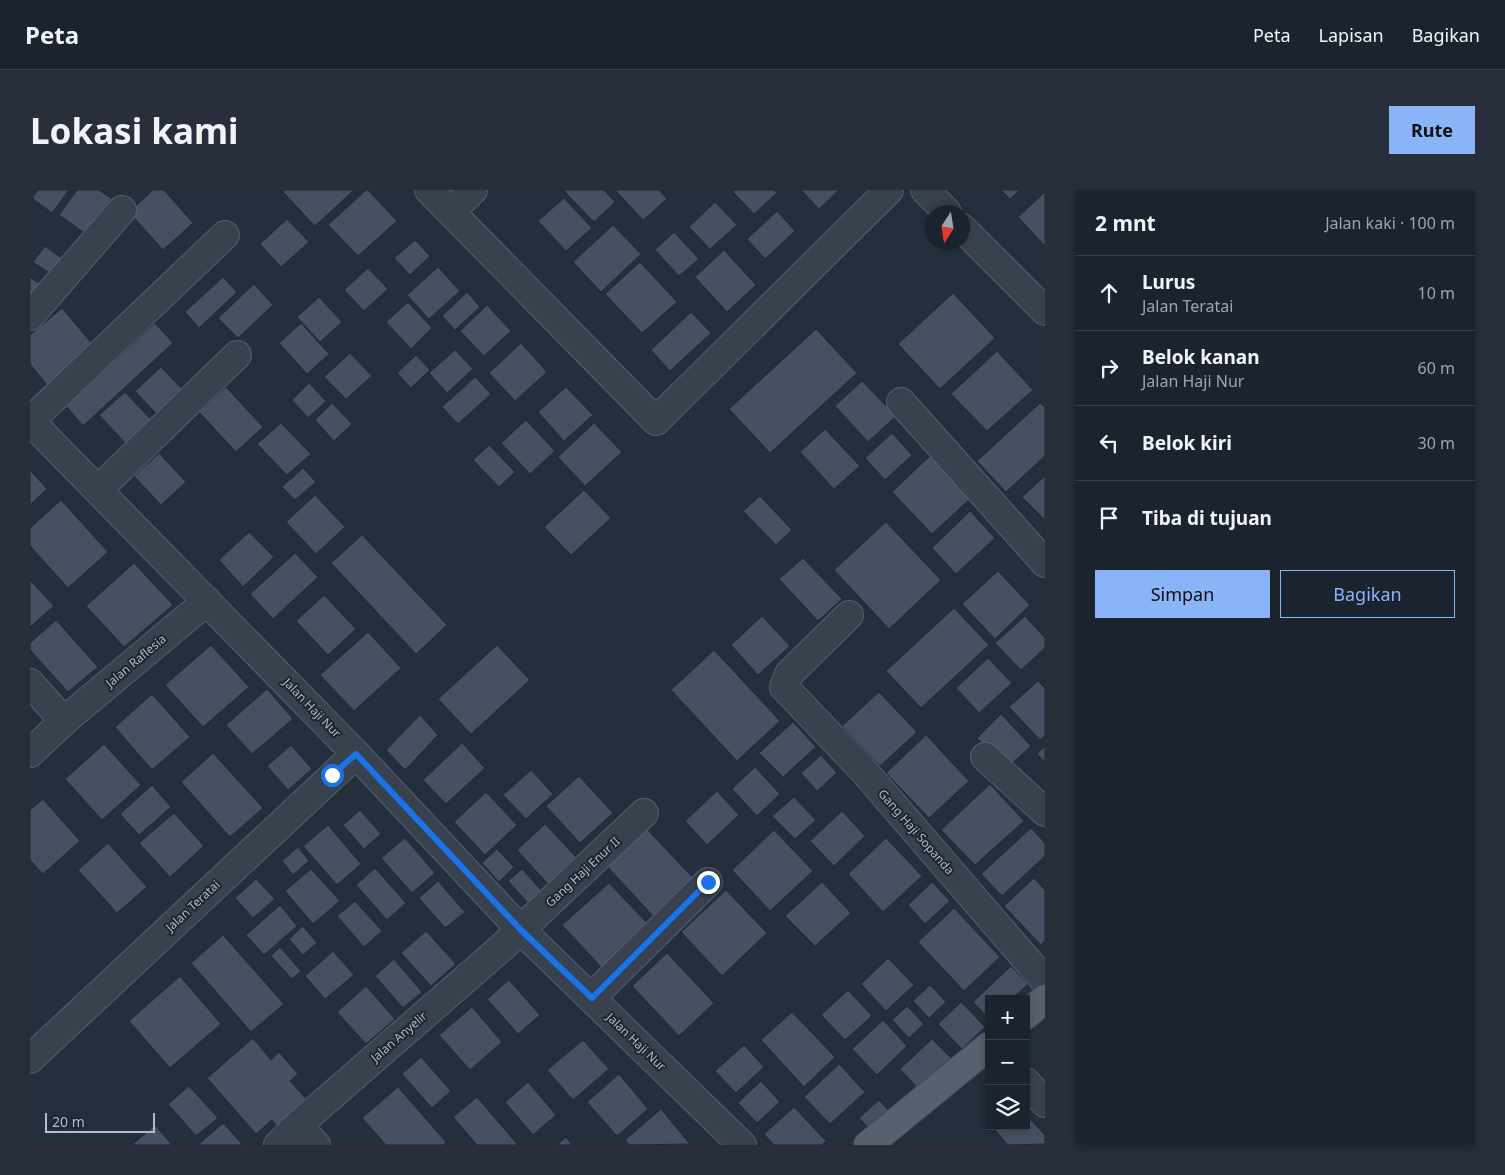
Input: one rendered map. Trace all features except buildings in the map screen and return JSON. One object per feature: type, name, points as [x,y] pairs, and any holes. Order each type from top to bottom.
[{"type":"main road","points":[[1030,1012],[1045,999]]},
{"type":"main road","points":[[868,1145],[985,1049]]},
{"type":"street","points":[[429,190],[656,420],[888,190]]},
{"type":"street","points":[[450,212],[473,190]]},
{"type":"street","points":[[925,190],[940,205]]},
{"type":"street","points":[[30,316],[122,210]]},
{"type":"street","points":[[30,421],[225,235]]},
{"type":"street","points":[[970,236],[1045,311]]},
{"type":"street","points":[[98,490],[238,355]]},
{"type":"street","points":[[901,402],[1045,563]]},
{"type":"street","name":"Jalan Haji Nur","points":[[30,421],[356,754],[521,930],[742,1145]]},
{"type":"street","name":"Jalan Raflesia","points":[[30,753],[64,721],[207,601]]},
{"type":"street","name":"Gang Haji Sopanda","points":[[849,614],[789,674],[784,687],[863,770],[1045,981]]},
{"type":"street","points":[[30,683],[64,721]]},
{"type":"street","name":"Jalan Teratai","points":[[30,1059],[356,754]]},
{"type":"street","points":[[985,757],[1045,812]]},
{"type":"street","name":"Gang Haji Enur II","points":[[521,930],[644,813]]},
{"type":"street","points":[[592,998],[708,882]]},
{"type":"street","name":"Jalan Anyelir","points":[[278,1145],[298,1125],[521,930]]},
{"type":"street","points":[[1029,1085],[1045,1103]]},
{"type":"street","points":[[298,1125],[316,1145]]},
{"type":"route","points":[[332,775],[356,754],[521,930],[592,998],[708,882]]}]
